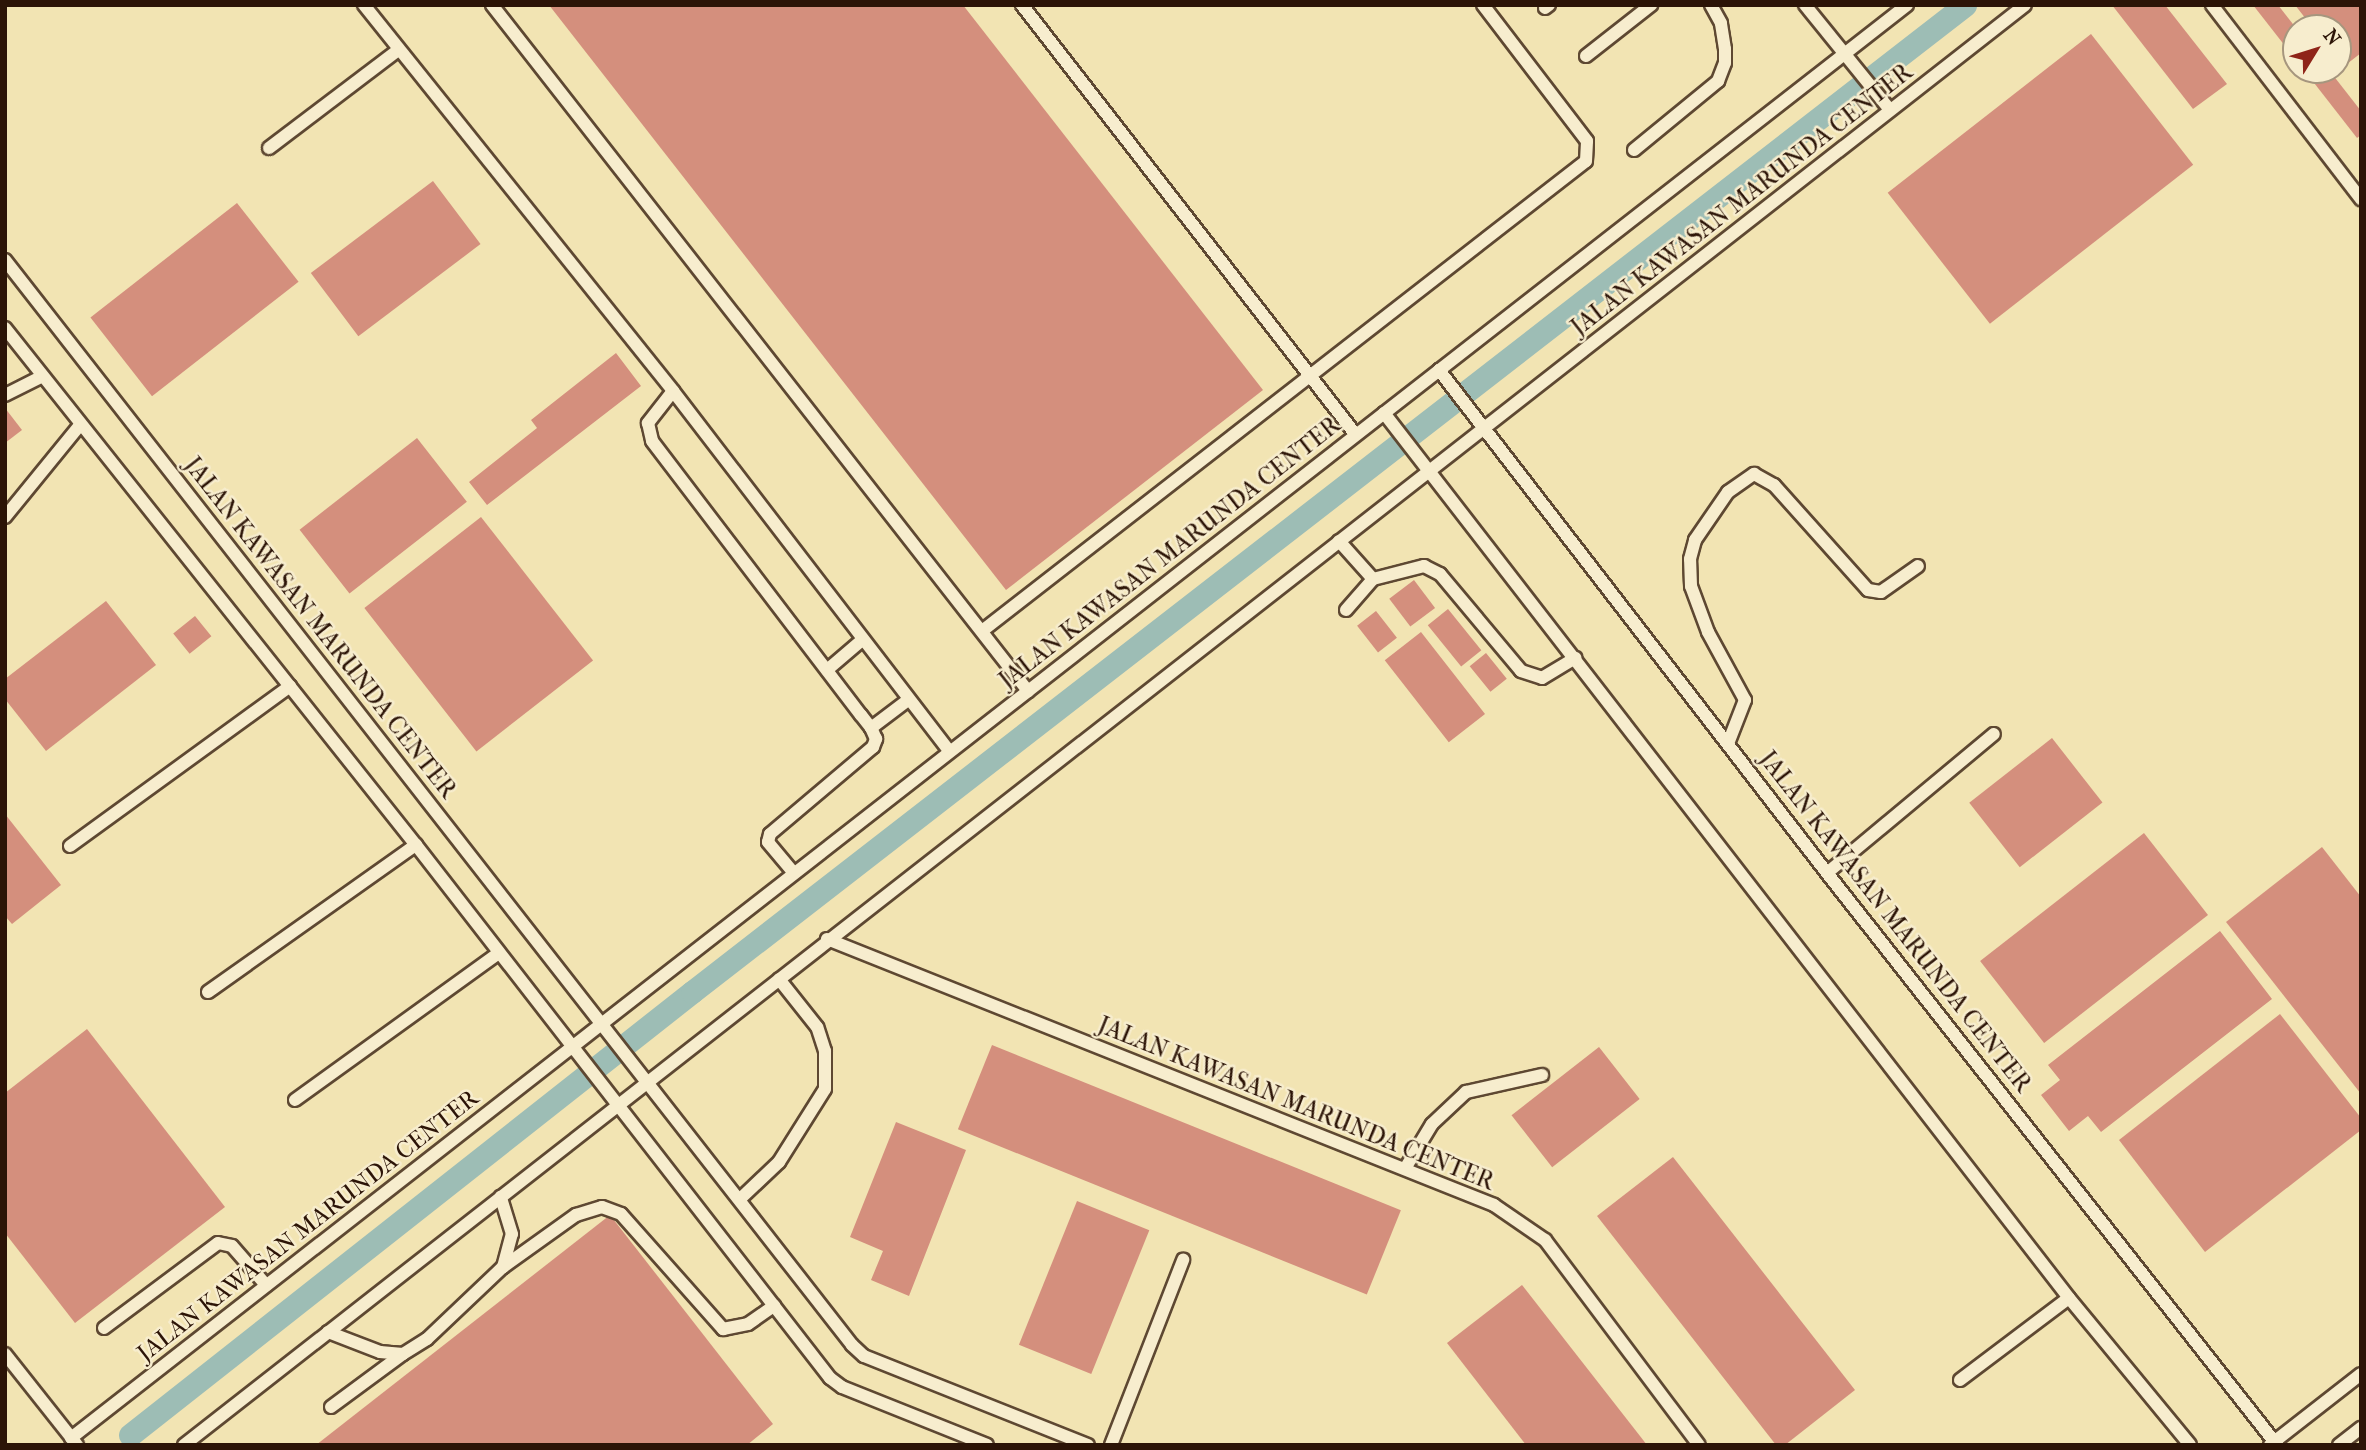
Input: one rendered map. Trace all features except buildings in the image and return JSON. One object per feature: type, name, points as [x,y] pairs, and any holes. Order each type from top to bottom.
[{"type":"lane","points":[[364,5],[673,391],[861,641],[948,751]]},
{"type":"lane","points":[[492,5],[1028,691]]},
{"type":"lane","points":[[1022,5],[1356,435]]},
{"type":"lane","points":[[982,631],[1586,161],[1587,141],[1483,5]]},
{"type":"lane","points":[[1586,56],[1651,5]]},
{"type":"lane","points":[[1634,150],[1718,81],[1726,63],[1725,49],[1721,23],[1711,5]]},
{"type":"lane","points":[[1805,5],[1888,107]]},
{"type":"lane","name":"JALAN KAWASAN MARUNDA CENTER","points":[[5,1354],[74,1441],[266,1285],[575,1052],[602,1023],[948,751],[1356,435],[1386,416],[1442,373],[1848,56],[1906,5]]},
{"type":"lane","name":"JALAN KAWASAN MARUNDA CENTER","points":[[184,1445],[500,1197],[614,1101],[648,1082],[827,939],[1339,541],[1482,424],[1888,107],[2025,5]]},
{"type":"lane","points":[[2212,5],[2361,199]]},
{"type":"lane","points":[[269,148],[398,50]]},
{"type":"lane","name":"JALAN KAWASAN MARUNDA CENTER","points":[[5,260],[858,1352],[1088,1445]]},
{"type":"lane","points":[[5,328],[416,845],[774,1306],[842,1387],[987,1445]]},
{"type":"lane","name":"JALAN KAWASAN MARUNDA CENTER","points":[[1442,373],[1729,741],[1827,873],[2274,1444],[2361,1374]]},
{"type":"lane","points":[[5,395],[43,376]]},
{"type":"lane","points":[[673,391],[649,423],[652,441],[876,738],[873,747],[770,834],[768,842],[793,873]]},
{"type":"lane","points":[[1386,416],[2069,1298],[2190,1445]]},
{"type":"lane","points":[[5,517],[80,425]]},
{"type":"lane","points":[[1729,741],[1745,700],[1708,632],[1691,586],[1690,559],[1695,540],[1728,492],[1754,474],[1774,485],[1868,590],[1881,592],[1918,566]]},
{"type":"lane","points":[[1339,541],[1373,579]]},
{"type":"lane","points":[[1346,610],[1373,579],[1424,566],[1440,574],[1521,671],[1542,678],[1576,658]]},
{"type":"lane","points":[[827,670],[861,641]]},
{"type":"lane","points":[[70,846],[290,686]]},
{"type":"lane","points":[[871,728],[908,700]]},
{"type":"lane","points":[[1827,873],[1994,734]]},
{"type":"lane","points":[[208,992],[416,845]]},
{"type":"lane","name":"JALAN KAWASAN MARUNDA CENTER","points":[[827,939],[1406,1167],[1494,1205],[1545,1240],[1699,1445]]},
{"type":"lane","points":[[295,1100],[499,953]]},
{"type":"lane","points":[[740,1199],[779,1162],[825,1089],[825,1051],[817,1027],[779,979]]},
{"type":"lane","points":[[1406,1167],[1432,1124],[1466,1092],[1542,1075]]},
{"type":"lane","points":[[500,1197],[512,1234],[503,1267]]},
{"type":"lane","points":[[331,1407],[427,1339],[503,1267],[576,1215],[602,1207],[621,1214],[723,1329],[748,1324],[774,1306]]},
{"type":"lane","points":[[104,1328],[218,1243],[232,1246],[266,1285]]},
{"type":"lane","points":[[1111,1445],[1183,1260]]},
{"type":"lane","points":[[1960,1380],[2069,1298]]},
{"type":"lane","points":[[328,1332],[380,1352],[403,1354]]},
{"type":"lane","points":[[2339,1445],[2361,1428]]},
{"type":"waterway","points":[[130,1435],[692,992],[1965,5]]}]
